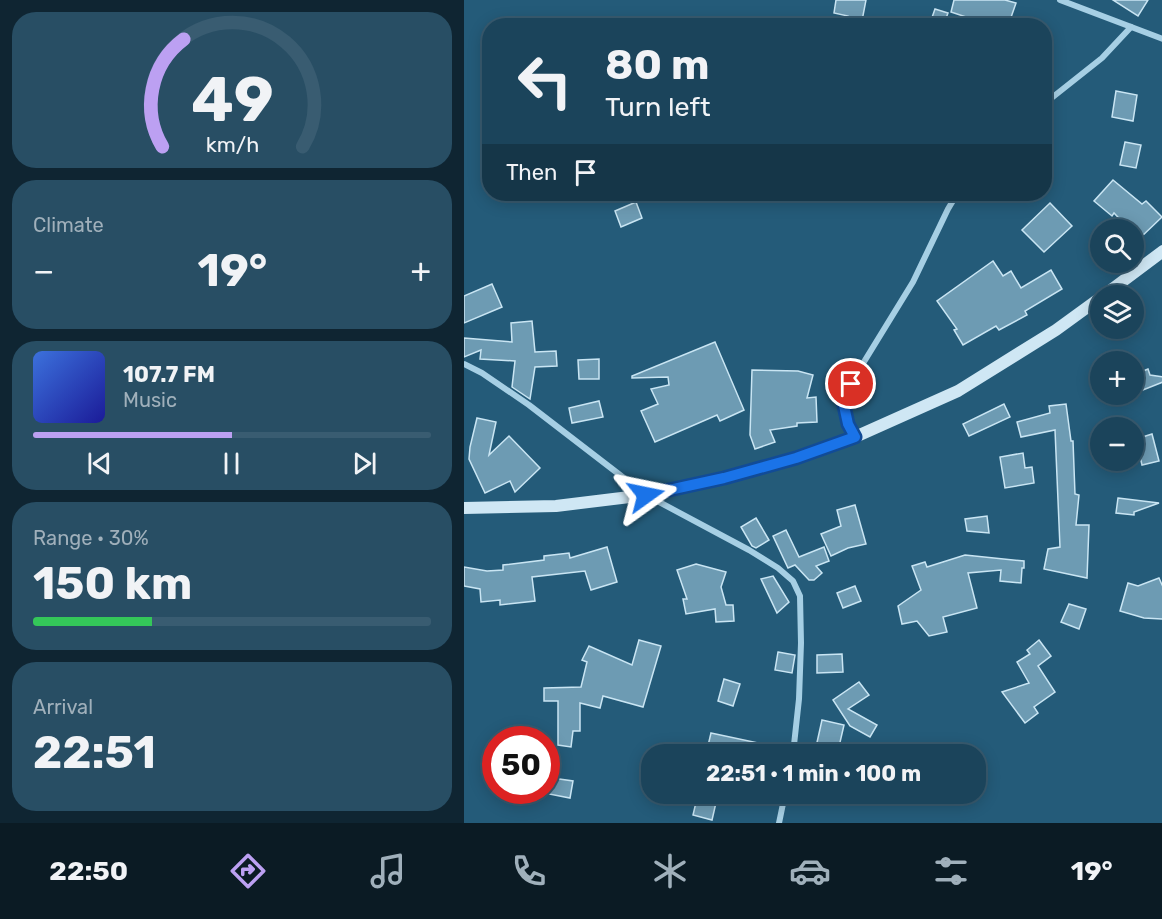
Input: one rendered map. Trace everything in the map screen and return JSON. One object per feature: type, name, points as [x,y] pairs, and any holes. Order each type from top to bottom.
[{"type":"main road","points":[[1118,285],[1163,251]]},
{"type":"main road","points":[[464,508],[556,506],[646,495],[724,478],[796,458],[855,437],[958,392],[1090,306]]},
{"type":"street","points":[[1060,0],[1163,39]]},
{"type":"street","points":[[1052,98],[1102,58],[1131,27]]},
{"type":"street","points":[[855,437],[848,424],[843,401],[913,282],[952,201]]},
{"type":"street","points":[[464,364],[482,373],[528,405],[646,495],[749,550],[778,568],[793,581],[800,596],[801,643],[799,699],[793,744]]},
{"type":"street","points":[[779,823],[783,804]]},
{"type":"building","points":[[836,0],[866,0],[863,18],[848,18],[848,16],[834,13]]},
{"type":"building","points":[[954,0],[1005,0],[1016,3],[1011,18],[969,18],[951,12]]},
{"type":"building","points":[[1113,0],[1148,0],[1138,16]]},
{"type":"building","points":[[935,9],[948,13],[946,18],[932,18]]},
{"type":"building","points":[[1116,91],[1137,95],[1133,121],[1112,117]]},
{"type":"building","points":[[1125,142],[1141,145],[1136,168],[1120,165]]},
{"type":"building","points":[[1113,180],[1142,204],[1146,201],[1162,217],[1144,234],[1144,219],[1120,219],[1114,213],[1112,216],[1094,201]]},
{"type":"building","points":[[636,202],[642,218],[621,227],[615,211]]},
{"type":"building","points":[[1050,203],[1072,226],[1044,252],[1022,230]]},
{"type":"building","points":[[993,261],[1003,276],[1011,271],[1021,288],[1051,270],[1062,289],[1025,311],[1027,315],[999,330],[996,326],[963,345],[954,330],[957,329],[937,301]]},
{"type":"building","points":[[492,284],[502,307],[464,323],[464,296]]},
{"type":"building","points":[[532,321],[535,352],[556,351],[557,366],[535,367],[530,399],[512,387],[515,361],[480,359],[481,350],[464,357],[464,338],[512,342],[511,323]]},
{"type":"building","points":[[715,342],[744,410],[720,421],[717,415],[655,442],[641,411],[658,404],[651,389],[669,385],[668,377],[632,378],[632,376]]},
{"type":"building","points":[[599,359],[599,379],[579,379],[578,360]]},
{"type":"building","points":[[1148,369],[1150,375],[1163,377],[1163,382],[1144,390],[1144,371]]},
{"type":"building","points":[[752,370],[798,371],[813,375],[807,398],[816,397],[817,422],[797,423],[797,426],[770,430],[775,442],[755,449],[750,435]]},
{"type":"building","points":[[599,401],[603,417],[572,423],[569,408]]},
{"type":"building","points":[[1004,404],[1010,417],[969,436],[963,424]]},
{"type":"building","points":[[1066,404],[1071,441],[1073,441],[1075,494],[1079,495],[1076,525],[1089,525],[1087,578],[1044,569],[1048,549],[1060,547],[1055,430],[1021,437],[1017,422],[1050,413],[1049,406]]},
{"type":"building","points":[[477,418],[496,422],[489,455],[509,436],[540,468],[515,492],[510,481],[485,493],[469,459]]},
{"type":"building","points":[[1152,434],[1159,461],[1144,465],[1144,436]]},
{"type":"building","points":[[1023,453],[1025,468],[1032,467],[1034,483],[1005,488],[1000,457]]},
{"type":"building","points":[[1118,498],[1159,503],[1134,512],[1134,515],[1116,513]]},
{"type":"building","points":[[855,505],[866,544],[848,548],[831,556],[821,534],[841,526],[837,510]]},
{"type":"building","points":[[987,516],[989,533],[967,531],[965,519]]},
{"type":"building","points":[[756,518],[769,540],[756,548],[752,546],[741,527]]},
{"type":"building","points":[[786,530],[799,557],[824,547],[829,561],[816,566],[822,573],[814,580],[809,580],[795,565],[788,568],[773,536]]},
{"type":"building","points":[[607,547],[617,582],[591,590],[585,571],[532,577],[535,601],[500,605],[500,600],[481,602],[480,589],[464,586],[464,567],[487,571],[503,570],[503,565],[544,560],[544,556],[569,553],[570,558]]},
{"type":"building","points":[[965,555],[1024,561],[1021,583],[1000,581],[1001,570],[968,573],[977,608],[943,617],[947,632],[929,636],[917,621],[902,624],[898,606],[921,590],[912,566],[925,562],[927,567]]},
{"type":"building","points":[[696,564],[726,572],[721,587],[726,605],[733,605],[734,621],[716,622],[715,609],[686,614],[683,599],[687,599],[677,570]]},
{"type":"building","points":[[773,576],[789,602],[777,613],[761,579]]},
{"type":"building","points":[[1159,578],[1163,587],[1163,619],[1144,618],[1120,611],[1128,583],[1138,586]]},
{"type":"building","points":[[855,586],[861,601],[843,608],[837,593]]},
{"type":"building","points":[[1069,604],[1086,609],[1079,629],[1061,622]]},
{"type":"building","points":[[639,640],[661,646],[643,707],[603,696],[600,708],[580,703],[580,731],[573,731],[571,747],[560,745],[558,701],[544,701],[544,688],[581,687],[587,662],[582,660],[589,646],[632,665]]},
{"type":"building","points":[[1039,640],[1051,656],[1038,666],[1055,692],[1034,707],[1038,713],[1025,723],[1002,692],[1029,683],[1017,662],[1030,654],[1027,650]]},
{"type":"building","points":[[778,652],[795,655],[792,673],[775,670]]},
{"type":"building","points":[[842,654],[843,672],[817,673],[817,655]]},
{"type":"building","points":[[724,679],[740,684],[733,706],[718,701]]},
{"type":"building","points":[[859,682],[869,695],[848,709],[877,725],[870,737],[850,726],[833,700]]},
{"type":"building","points":[[822,720],[844,725],[840,744],[817,744]]},
{"type":"building","points":[[711,733],[762,744],[708,744]]},
{"type":"building","points":[[560,779],[573,781],[570,798],[560,796]]},
{"type":"building","points":[[696,804],[716,804],[712,820],[693,815]]},
{"type":"route","points":[[646,495],[724,478],[796,458],[855,437],[848,424],[843,401],[851,384]]}]
